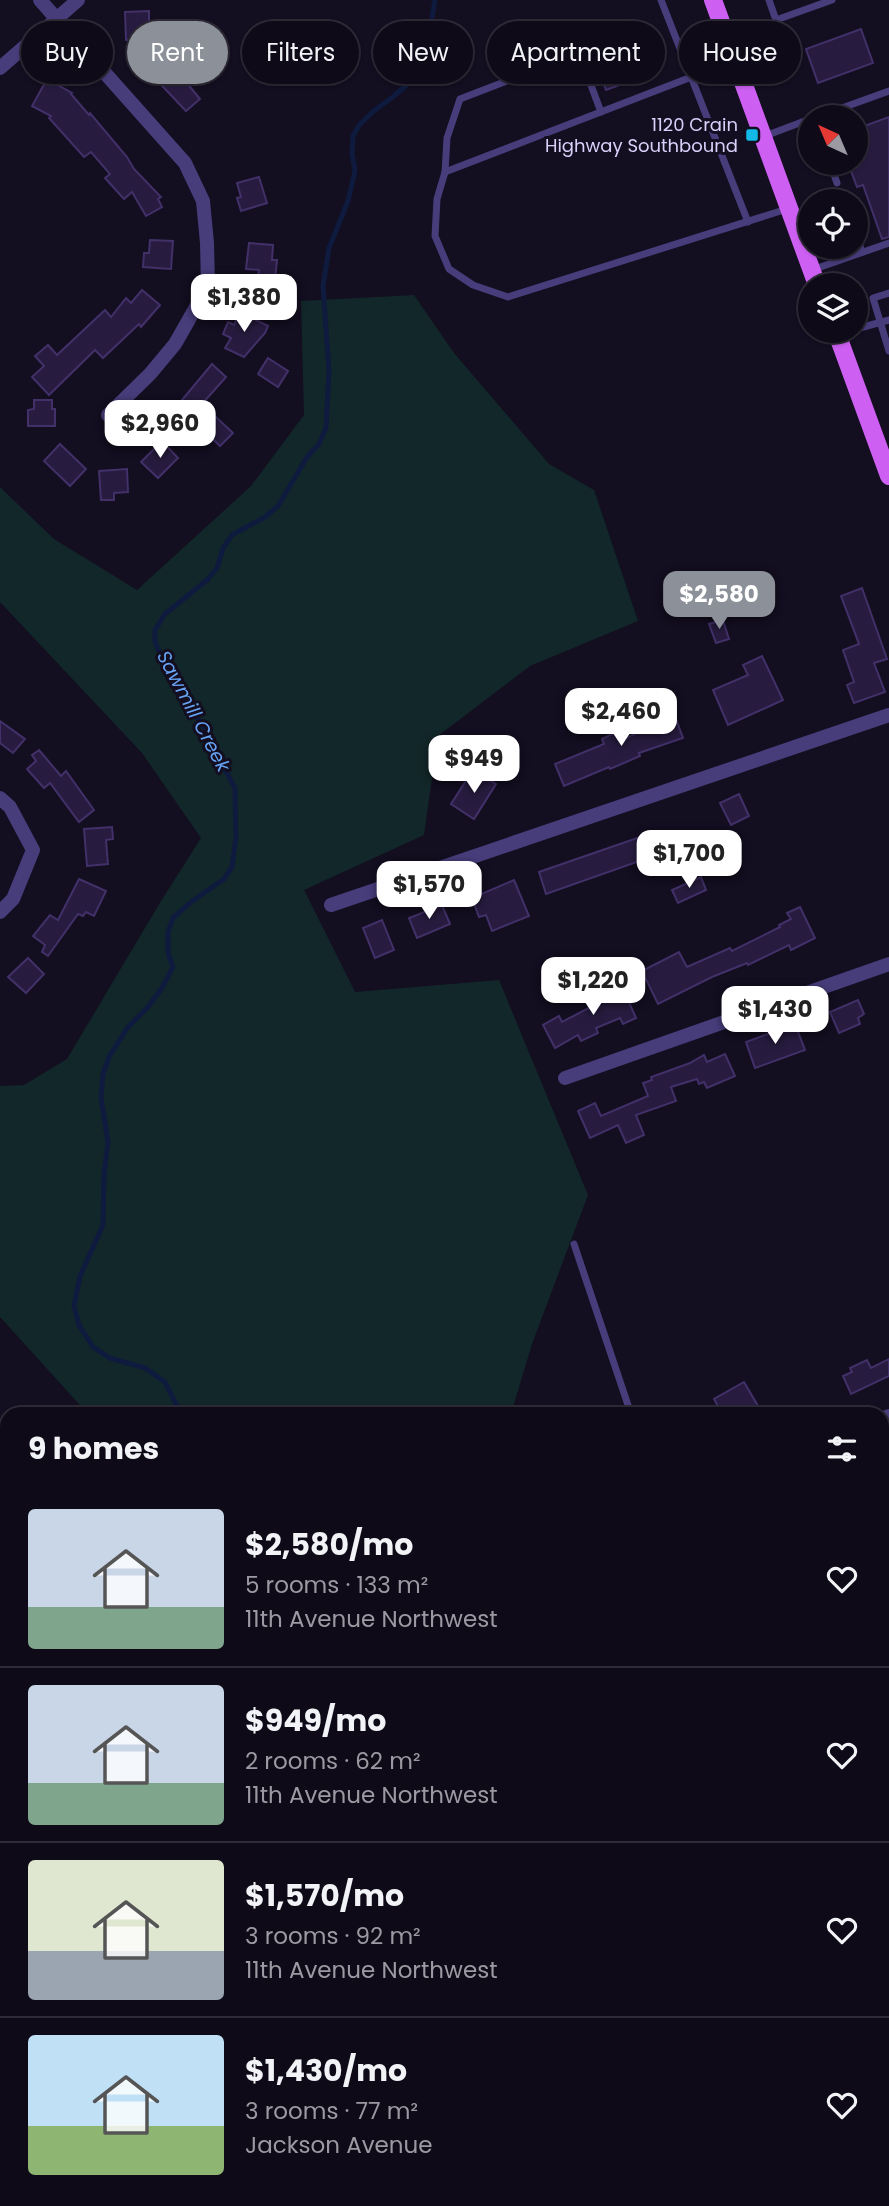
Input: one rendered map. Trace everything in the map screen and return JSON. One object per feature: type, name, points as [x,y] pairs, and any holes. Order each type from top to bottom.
[{"type":"main road","points":[[713,0],[721,21]]},
{"type":"main road","points":[[744,84],[812,273]]},
{"type":"main road","points":[[849,343],[883,437],[889,476]]},
{"type":"street","points":[[40,0],[185,163],[203,201],[208,286],[175,344],[150,374],[108,415]]},
{"type":"street","points":[[0,68],[78,0]]},
{"type":"street","points":[[331,905],[889,715]]},
{"type":"street","points":[[0,912],[13,899],[33,850],[5,802]]},
{"type":"street","points":[[565,1079],[889,964]]},
{"type":"lane","points":[[661,0],[679,48]]},
{"type":"lane","points":[[769,0],[776,20],[799,8],[832,0]]},
{"type":"lane","points":[[601,112],[579,53],[460,99],[447,138],[445,172],[437,199],[435,236],[449,269],[473,285],[508,298],[788,209]]},
{"type":"lane","points":[[445,172],[679,81]]},
{"type":"lane","points":[[693,84],[748,222]]},
{"type":"lane","points":[[850,105],[889,91]]},
{"type":"lane","points":[[762,136],[798,124]]},
{"type":"lane","points":[[835,175],[838,183]]},
{"type":"lane","points":[[868,250],[889,243]]},
{"type":"lane","points":[[823,273],[849,259]]},
{"type":"lane","points":[[889,293],[873,298],[885,321],[889,351]]},
{"type":"lane","points":[[868,325],[885,321]]},
{"type":"lane","points":[[575,1244],[629,1407]]},
{"type":"green space","points":[[414,295],[454,353],[549,464],[594,490],[638,621],[530,666],[438,736],[424,835],[304,890],[355,992],[499,980],[588,1195],[532,1344],[513,1407],[82,1407],[0,1317],[0,1086],[24,1085],[67,1059],[201,838],[142,753],[0,602],[0,487],[54,539],[137,590],[251,486],[304,415],[301,301]]},
{"type":"building","points":[[149,11],[149,21],[127,21],[127,40],[126,40],[125,12]]},
{"type":"building","points":[[861,29],[873,63],[818,83],[806,49]]},
{"type":"building","points":[[44,84],[56,84],[72,93],[127,157],[134,169],[161,197],[158,199],[162,207],[146,216],[132,192],[124,199],[105,178],[110,174],[91,152],[84,157],[49,118],[51,116],[32,106]]},
{"type":"building","points":[[160,84],[188,84],[200,99],[186,111]]},
{"type":"building","points":[[604,84],[622,84],[606,90]]},
{"type":"building","points":[[889,117],[889,237],[882,239],[868,199],[868,189],[864,189],[863,185],[857,187],[852,175],[868,175],[868,125]]},
{"type":"building","points":[[259,177],[267,203],[241,211],[237,198],[241,197],[237,183]]},
{"type":"building","points":[[150,240],[173,241],[171,269],[143,267],[144,253],[149,253]]},
{"type":"building","points":[[249,243],[273,245],[272,260],[277,260],[275,280],[258,278],[259,270],[246,269]]},
{"type":"building","points":[[142,290],[160,305],[141,327],[139,324],[103,358],[95,350],[49,395],[32,377],[44,366],[35,356],[48,345],[57,355],[105,310],[111,317],[126,298],[131,303]]},
{"type":"building","points":[[240,312],[268,326],[244,357],[225,348],[231,338],[223,334],[228,322],[234,325]]},
{"type":"building","points":[[268,358],[288,371],[278,387],[258,374]]},
{"type":"building","points":[[212,364],[226,377],[202,404],[233,433],[220,446],[194,421],[185,434],[166,419]]},
{"type":"building","points":[[34,400],[52,400],[55,426],[28,426],[28,410],[34,409]]},
{"type":"building","points":[[162,441],[178,458],[158,478],[141,462]]},
{"type":"building","points":[[60,444],[86,469],[70,486],[44,461]]},
{"type":"building","points":[[127,469],[128,492],[114,493],[114,500],[101,500],[99,471]]},
{"type":"building","points":[[862,588],[887,659],[874,663],[885,692],[854,703],[847,685],[854,682],[843,650],[859,644],[841,596]]},
{"type":"building","points":[[723,620],[729,639],[716,643],[709,624]]},
{"type":"building","points":[[762,656],[783,700],[728,725],[713,690],[748,675],[743,665]]},
{"type":"building","points":[[672,708],[683,738],[639,753],[640,756],[564,786],[555,764],[604,744],[602,739],[618,731],[622,740],[650,727],[646,717]]},
{"type":"building","points":[[0,721],[25,739],[13,753],[0,743]]},
{"type":"building","points":[[39,750],[61,776],[66,771],[94,810],[79,822],[50,783],[44,788],[27,769],[36,761],[32,755]]},
{"type":"building","points":[[478,773],[496,784],[474,819],[451,804],[467,779],[472,782]]},
{"type":"building","points":[[739,794],[749,816],[731,825],[720,803]]},
{"type":"building","points":[[112,827],[113,839],[106,840],[108,864],[87,866],[84,829]]},
{"type":"building","points":[[643,836],[651,857],[546,894],[539,872]]},
{"type":"building","points":[[701,877],[706,890],[678,903],[672,890]]},
{"type":"building","points":[[79,879],[106,891],[94,916],[86,912],[83,916],[78,914],[48,956],[42,952],[45,945],[33,936],[50,915],[58,920]]},
{"type":"building","points":[[514,880],[529,916],[492,931],[486,915],[479,917],[472,898]]},
{"type":"building","points":[[442,905],[450,924],[417,938],[409,918]]},
{"type":"building","points":[[800,907],[815,938],[791,950],[789,945],[748,965],[747,963],[712,977],[658,1004],[642,971],[679,952],[687,967],[730,948],[732,951],[780,927],[779,925],[791,919],[787,913]]},
{"type":"building","points":[[382,920],[394,950],[375,958],[363,928]]},
{"type":"building","points":[[28,958],[44,974],[26,993],[8,977]]},
{"type":"building","points":[[619,980],[636,1018],[623,1024],[620,1018],[596,1028],[598,1033],[581,1041],[578,1035],[555,1048],[543,1025],[559,1016],[562,1022],[604,1000],[599,989]]},
{"type":"building","points":[[858,1000],[864,1014],[858,1018],[860,1024],[839,1033],[830,1012]]},
{"type":"building","points":[[795,1024],[805,1050],[755,1068],[746,1042]]},
{"type":"building","points":[[725,1054],[735,1076],[707,1088],[704,1082],[699,1084],[697,1079],[671,1087],[676,1101],[636,1115],[644,1135],[626,1143],[618,1125],[590,1138],[578,1111],[595,1103],[601,1116],[648,1096],[643,1083],[652,1080],[651,1077],[704,1055],[707,1062]]},
{"type":"building","points":[[889,1359],[889,1376],[851,1394],[843,1376],[852,1372],[850,1368],[867,1360],[871,1368]]},
{"type":"building","points":[[744,1382],[758,1406],[718,1407],[714,1399]]},
{"type":"waterway","name":"Sawmill Creek","points":[[178,1407],[165,1382],[145,1368],[110,1358],[93,1347],[79,1325],[74,1306],[80,1276],[103,1225],[108,1142],[101,1097],[103,1074],[109,1057],[128,1027],[148,1007],[173,967],[168,953],[168,932],[173,918],[224,879],[232,867],[236,837],[235,788],[223,766],[210,751],[204,727],[184,700],[164,663],[155,642],[155,630],[165,614],[207,580],[217,568],[223,548],[232,535],[265,517],[278,506],[307,457],[319,444],[326,428],[329,371],[323,286],[329,248],[348,201],[355,171],[353,136],[360,124],[410,82],[431,24],[435,0]]},
{"type":"place","name":"1120 Crain Highway Southbound","points":[[752,135]]}]
